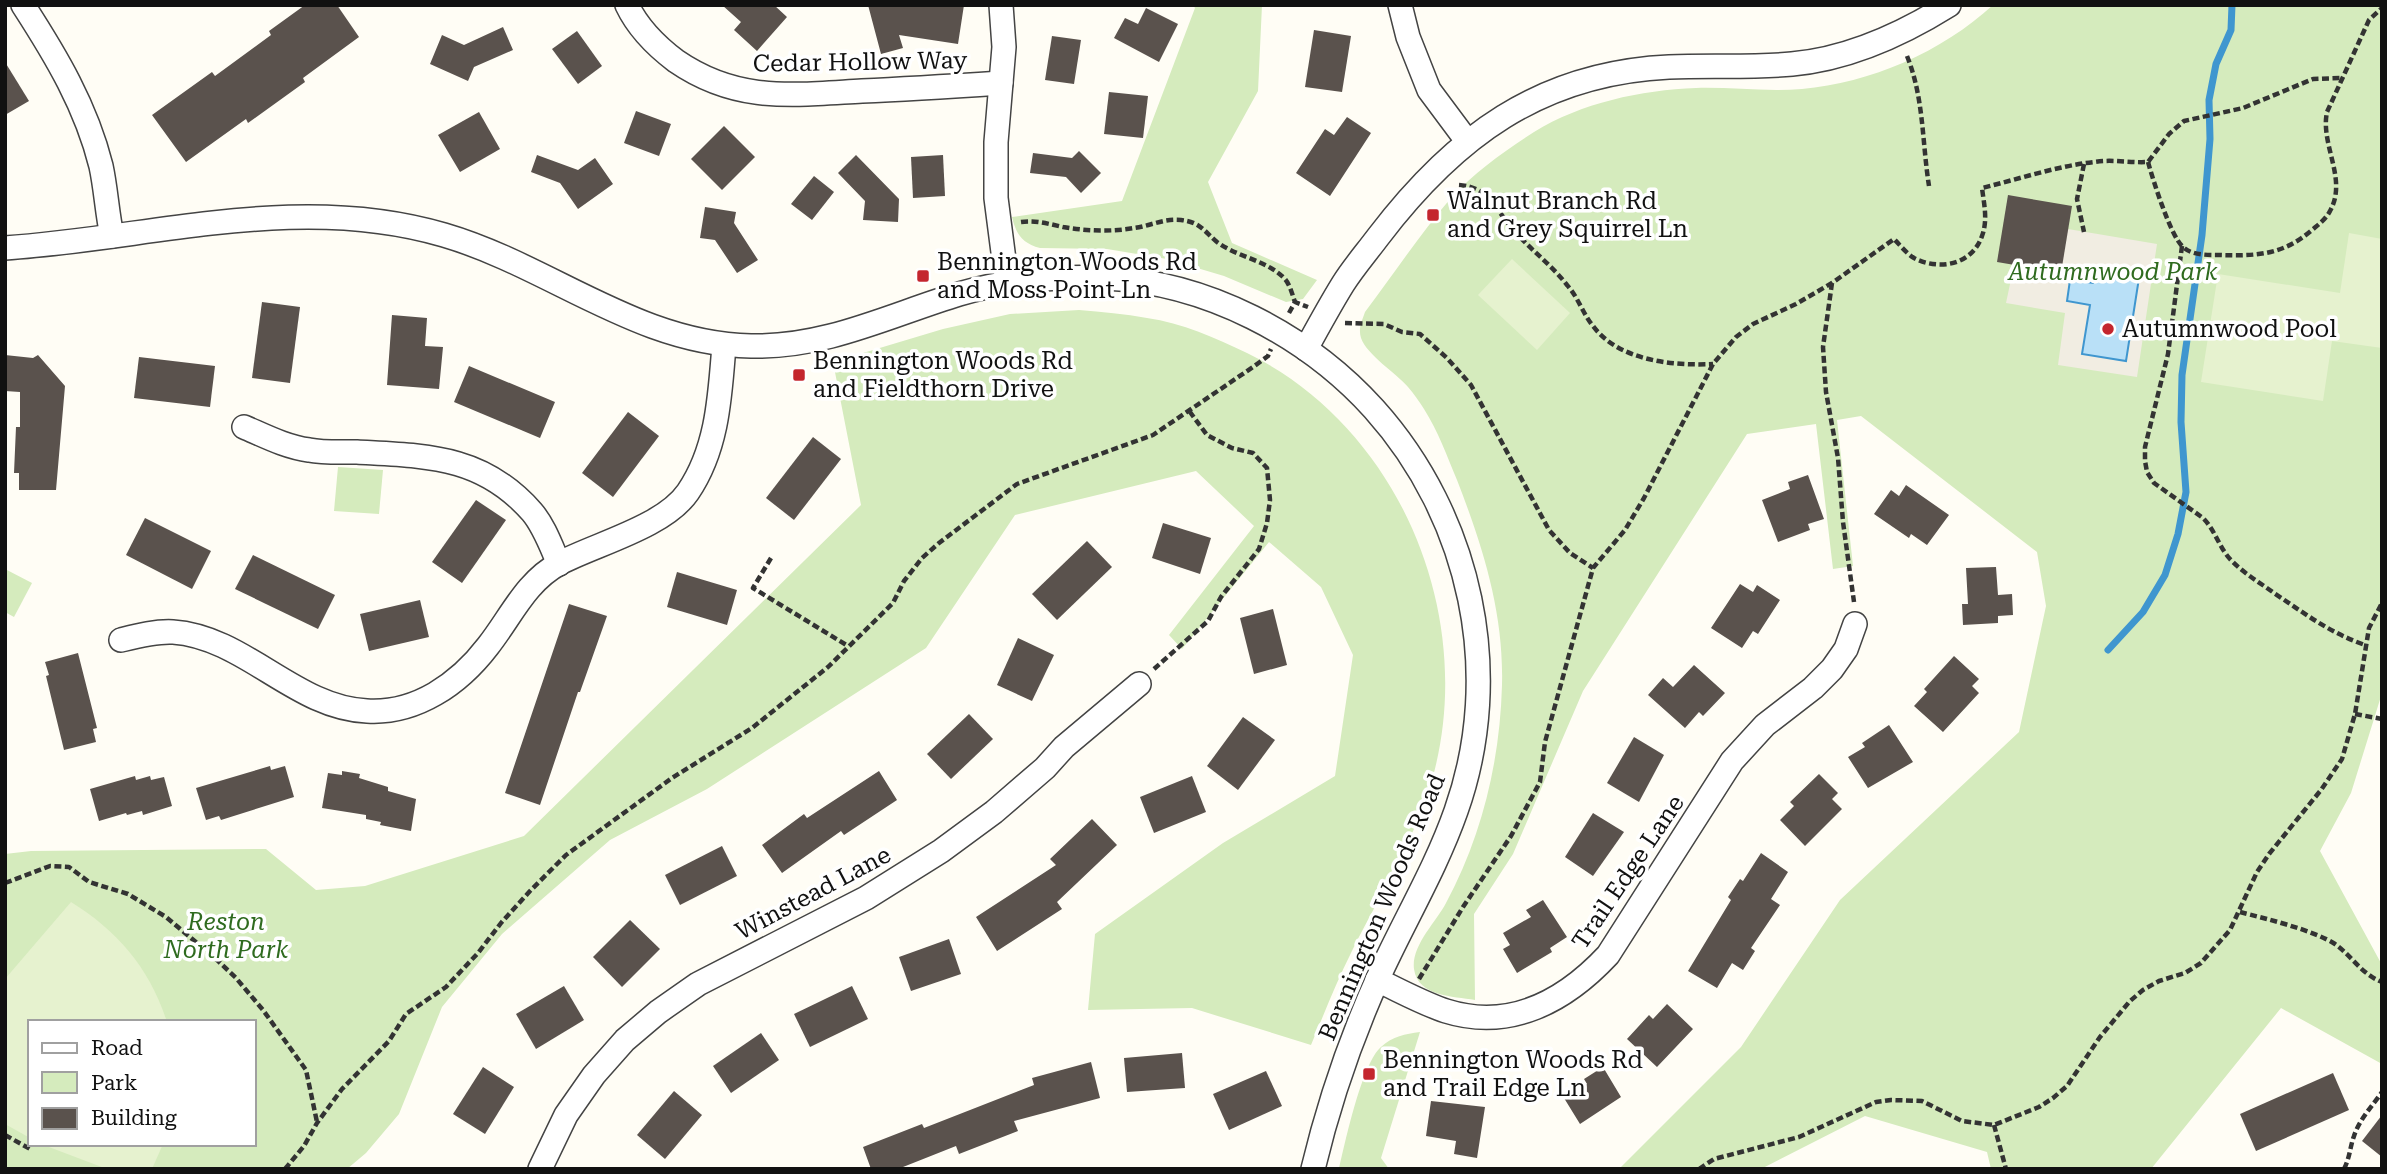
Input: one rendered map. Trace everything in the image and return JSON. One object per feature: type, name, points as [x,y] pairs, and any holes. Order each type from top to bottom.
[{"type":"street","points":[[23,5],[68,78],[80,104],[101,166],[112,236]]},
{"type":"street","name":"Cedar Hollow Way","points":[[627,5],[644,32],[665,52],[694,73],[725,87],[743,91],[794,94],[1001,83]]},
{"type":"street","points":[[1002,5],[1004,47],[996,142],[996,198],[1007,283]]},
{"type":"street","points":[[1400,5],[1429,90],[1467,141]]},
{"type":"street","points":[[1306,349],[1343,282],[1402,205],[1431,173],[1467,141],[1511,111],[1545,94],[1586,79],[1628,70],[1792,64],[1836,57],[1874,45],[1914,27],[1949,5]]},
{"type":"street","name":"Bennington Woods Road","points":[[5,248],[285,215],[340,216],[443,234],[488,249],[631,320],[702,342],[755,346],[794,344],[833,337],[960,294],[1007,283],[1066,276],[1115,278],[1165,286],[1212,300],[1279,331],[1306,349],[1361,394],[1389,426],[1416,463],[1440,505],[1457,548],[1469,590],[1479,680],[1468,771],[1456,811],[1434,866],[1377,980],[1349,1048],[1324,1124],[1313,1169]]},
{"type":"street","points":[[121,640],[172,632],[198,636],[220,645],[322,701],[347,709],[390,711],[411,707],[431,697],[469,667],[488,646],[532,583],[559,564],[634,531],[663,515],[687,494],[712,440],[718,414],[724,345]]},
{"type":"street","points":[[244,427],[292,447],[311,451],[411,456],[463,464],[491,478],[533,513],[559,564]]},
{"type":"street","name":"Trail Edge Lane","points":[[1377,980],[1445,1011],[1478,1017],[1506,1016],[1535,1008],[1562,996],[1587,977],[1608,955],[1732,761],[1765,725],[1813,688],[1832,669],[1846,649],[1855,624]]},
{"type":"street","name":"Winstead Lane","points":[[540,1169],[566,1115],[594,1076],[625,1040],[658,1012],[698,984],[866,898],[941,851],[994,812],[1045,768],[1064,747],[1139,684]]},
{"type":"path","points":[[2148,162],[2171,228],[2182,246],[2191,252],[2246,256],[2280,250],[2301,239],[2323,221],[2335,199],[2336,184],[2324,124],[2340,78],[2369,20],[2382,8]]},
{"type":"path","points":[[1907,56],[1915,74],[1922,109],[1929,186]]},
{"type":"path","points":[[1410,995],[1463,907],[1511,836],[1540,782],[1545,742],[1593,568],[1625,530],[1713,364],[1736,337],[1753,324],[1832,283],[1894,239],[1912,257],[1932,265],[1953,264],[1968,257],[1982,238],[1986,217],[1982,188],[2084,163],[2117,160],[2129,163],[2148,162],[2176,126],[2243,108],[2313,79],[2340,78]]},
{"type":"path","points":[[2084,163],[2077,199],[2084,232]]},
{"type":"path","points":[[1459,185],[1486,194],[1521,240],[1569,286],[1593,326],[1614,344],[1633,354],[1665,362],[1713,364]]},
{"type":"path","points":[[1000,227],[1024,221],[1086,230],[1110,230],[1181,220],[1205,228],[1216,241],[1235,253],[1285,278],[1295,302]]},
{"type":"path","points":[[2182,246],[2168,354],[2145,447],[2147,472],[2154,483],[2209,525],[2224,552],[2244,572],[2322,626],[2339,636],[2365,645]]},
{"type":"path","points":[[1832,283],[1823,347],[1826,391],[1838,458],[1843,522],[1852,576],[1855,624]]},
{"type":"path","points":[[1354,324],[1384,324],[1402,332],[1420,334],[1447,358],[1471,385],[1549,530],[1570,553],[1593,568]]},
{"type":"path","points":[[285,1169],[304,1146],[342,1089],[389,1041],[406,1014],[446,987],[530,891],[566,855],[672,778],[752,728],[828,667],[893,603],[904,581],[922,558],[1017,484],[1153,435],[1268,356],[1279,331]]},
{"type":"path","points":[[1139,684],[1208,621],[1221,597],[1259,549],[1267,523],[1270,500],[1267,468],[1253,453],[1232,448],[1207,435],[1190,412]]},
{"type":"path","points":[[771,558],[753,588],[848,646]]},
{"type":"path","points":[[1699,1169],[1714,1159],[1799,1137],[1877,1102],[1923,1101],[1962,1121],[1994,1125],[2039,1107],[2053,1098],[2067,1086],[2099,1037],[2130,1001],[2159,981],[2201,963],[2230,930],[2269,854],[2321,790],[2342,759],[2356,714],[2369,628],[2382,603]]},
{"type":"path","points":[[2356,714],[2382,719]]},
{"type":"path","points":[[5,883],[50,866],[69,867],[89,882],[128,894],[166,917],[222,965],[263,1010],[306,1070],[317,1123]]},
{"type":"path","points":[[2240,912],[2326,939],[2336,945],[2360,970],[2382,982]]},
{"type":"path","points":[[2344,1169],[2357,1128],[2382,1092]]},
{"type":"path","points":[[1994,1125],[2006,1169]]},
{"type":"path","points":[[5,1135],[32,1150]]},
{"type":"green space","points":[[1193,5],[1262,5],[1258,91],[1208,182],[1232,243],[1317,280],[1303,299],[1286,302],[1224,276],[1167,259],[1107,249],[1040,248],[1024,240],[1016,228],[1012,217],[1122,201],[1195,8]]},
{"type":"green space","name":"Autumnwood Park","points":[[1993,5],[2382,5],[2382,693],[2351,793],[2320,851],[2382,965],[2382,1064],[2281,1008],[2151,1169],[1991,1169],[1987,1152],[1865,1116],[1761,1169],[1619,1169],[1741,1047],[1840,900],[2019,732],[2046,606],[2037,552],[1861,416],[1837,420],[1853,566],[1833,569],[1816,424],[1747,434],[1583,691],[1513,854],[1474,914],[1475,1000],[1429,990],[1417,978],[1414,960],[1420,943],[1459,878],[1479,825],[1497,742],[1502,658],[1495,606],[1483,555],[1442,444],[1429,417],[1412,392],[1364,344],[1360,328],[1365,312],[1451,198],[1490,162],[1552,122],[1612,100],[1675,89],[1802,89],[1853,80],[1928,51],[1973,22]]},
{"type":"green space","points":[[2349,233],[2382,239],[2382,348],[2332,341],[2323,401],[2201,382],[2218,274],[2340,293]]},
{"type":"green space","points":[[1512,259],[1570,313],[1537,350],[1478,295]]},
{"type":"green space","name":"Reston North Park","points":[[1079,310],[1160,320],[1211,337],[1247,353],[1301,386],[1347,429],[1385,478],[1414,534],[1434,593],[1444,655],[1444,718],[1432,780],[1406,847],[1346,964],[1311,1045],[1192,1008],[1088,1010],[1095,934],[1223,843],[1335,776],[1353,655],[1321,587],[1269,542],[1182,649],[1169,635],[1254,526],[1196,471],[1015,515],[926,648],[707,789],[610,840],[502,934],[442,1007],[399,1114],[366,1153],[347,1169],[5,1169],[5,854],[31,851],[266,849],[316,890],[365,886],[524,836],[861,505],[833,362],[943,329],[1010,314]]},
{"type":"green space","points":[[338,467],[383,470],[379,514],[334,511]]},
{"type":"green space","points":[[5,569],[32,583],[14,617],[5,612]]},
{"type":"green space","points":[[71,902],[88,913],[130,953],[142,968],[166,1020],[28,1020],[28,1137],[5,1124],[5,979]]},
{"type":"green space","points":[[1420,1032],[1381,1158],[1389,1169],[1339,1169],[1355,1104],[1374,1056],[1390,1040]]},
{"type":"green space","points":[[46,1146],[162,1146],[152,1169],[107,1169]]},
{"type":"shaded area","name":"Autumnwood Pool","points":[[2068,229],[2157,244],[2137,377],[2058,365],[2065,313],[2006,303],[2014,265]]},
{"type":"water","name":"Autumnwood Pool","points":[[2095,271],[2139,278],[2126,361],[2082,354],[2090,305],[2067,301],[2070,280],[2093,283]]},
{"type":"building","points":[[305,5],[337,5],[359,37],[303,78],[305,82],[248,123],[246,119],[186,162],[152,115],[212,72],[215,76],[271,35],[269,31]]},
{"type":"building","points":[[722,5],[774,5],[787,17],[757,51],[734,30],[741,22]]},
{"type":"building","points":[[868,5],[964,5],[958,44],[899,35],[903,48],[881,54]]},
{"type":"building","points":[[1146,8],[1178,24],[1159,62],[1114,38],[1125,18],[1138,24]]},
{"type":"building","points":[[503,27],[513,50],[474,67],[468,81],[430,64],[442,35],[464,45]]},
{"type":"building","points":[[1314,30],[1351,36],[1342,92],[1305,87]]},
{"type":"building","points":[[577,31],[602,66],[578,84],[552,49]]},
{"type":"building","points":[[1052,36],[1081,40],[1074,84],[1045,80]]},
{"type":"building","points":[[5,62],[29,101],[5,115]]},
{"type":"building","points":[[1109,92],[1148,96],[1143,138],[1104,134]]},
{"type":"building","points":[[636,111],[671,124],[659,156],[624,143]]},
{"type":"building","points":[[479,112],[500,149],[460,172],[438,135]]},
{"type":"building","points":[[1347,117],[1371,133],[1330,196],[1296,173],[1325,129],[1334,135]]},
{"type":"building","points":[[724,126],[755,157],[722,190],[691,159]]},
{"type":"building","points":[[1079,151],[1101,173],[1081,193],[1066,177],[1030,173],[1033,153],[1072,158]]},
{"type":"building","points":[[537,155],[578,170],[595,158],[613,184],[578,209],[560,183],[531,172]]},
{"type":"building","points":[[856,155],[899,199],[898,222],[863,220],[865,201],[838,173]]},
{"type":"building","points":[[943,155],[945,196],[913,198],[911,157]]},
{"type":"building","points":[[814,176],[834,192],[812,220],[791,204]]},
{"type":"building","points":[[2008,195],[2072,206],[2061,273],[1997,262]]},
{"type":"building","points":[[705,207],[736,212],[734,223],[758,260],[737,273],[715,240],[700,238]]},
{"type":"building","points":[[262,302],[300,307],[290,383],[252,378]]},
{"type":"building","points":[[392,315],[427,318],[425,346],[443,347],[439,389],[387,385]]},
{"type":"building","points":[[5,355],[33,358],[38,355],[65,386],[56,490],[19,490],[19,473],[14,473],[16,427],[20,427],[20,392],[5,391]]},
{"type":"building","points":[[139,357],[215,366],[210,407],[134,398]]},
{"type":"building","points":[[469,366],[555,402],[540,438],[454,402]]},
{"type":"building","points":[[628,412],[659,436],[613,497],[582,473]]},
{"type":"building","points":[[813,437],[841,459],[794,520],[766,498]]},
{"type":"building","points":[[1808,475],[1824,519],[1808,524],[1810,530],[1778,542],[1762,500],[1790,489],[1788,482]]},
{"type":"building","points":[[1906,485],[1949,515],[1927,545],[1911,534],[1909,538],[1874,514],[1891,490],[1899,496]]},
{"type":"building","points":[[476,500],[506,520],[462,583],[432,562]]},
{"type":"building","points":[[145,518],[211,551],[192,589],[126,555]]},
{"type":"building","points":[[1163,523],[1211,538],[1200,574],[1152,558]]},
{"type":"building","points":[[1087,541],[1112,567],[1057,620],[1032,594]]},
{"type":"building","points":[[253,555],[335,595],[318,629],[235,589]]},
{"type":"building","points":[[1996,567],[1998,595],[2012,594],[2013,615],[1998,616],[1998,623],[1963,625],[1962,604],[1968,604],[1966,568]]},
{"type":"building","points":[[677,572],[737,590],[727,625],[667,607]]},
{"type":"building","points":[[1740,584],[1753,592],[1757,585],[1780,600],[1758,634],[1753,631],[1742,648],[1711,628]]},
{"type":"building","points":[[420,600],[429,637],[369,651],[360,614]]},
{"type":"building","points":[[569,604],[607,616],[540,805],[505,793]]},
{"type":"building","points":[[1273,609],[1287,665],[1254,674],[1240,618]]},
{"type":"building","points":[[1018,638],[1054,655],[1032,701],[997,685]]},
{"type":"building","points":[[78,653],[97,728],[93,729],[96,742],[64,750],[45,662]]},
{"type":"building","points":[[1954,656],[1979,679],[1972,686],[1979,693],[1943,732],[1914,706],[1927,692],[1924,689]]},
{"type":"building","points":[[1694,665],[1725,693],[1703,716],[1699,712],[1685,728],[1648,695],[1663,678],[1673,687]]},
{"type":"building","points":[[969,714],[993,739],[951,779],[927,754]]},
{"type":"building","points":[[1243,717],[1275,740],[1238,790],[1207,766]]},
{"type":"building","points":[[1889,725],[1913,762],[1868,788],[1848,757],[1865,747],[1862,743]]},
{"type":"building","points":[[1634,737],[1664,755],[1639,802],[1607,783]]},
{"type":"building","points":[[270,766],[271,770],[285,766],[294,797],[221,820],[219,816],[206,820],[196,788]]},
{"type":"building","points":[[342,771],[360,774],[359,778],[388,787],[388,791],[416,799],[411,831],[380,825],[381,822],[366,819],[366,815],[322,808],[328,773],[342,775]]},
{"type":"building","points":[[879,771],[897,800],[844,835],[841,831],[782,873],[762,845],[804,814],[807,818]]},
{"type":"building","points":[[1819,774],[1838,793],[1832,799],[1842,809],[1805,846],[1780,820],[1794,806],[1790,802]]},
{"type":"building","points":[[135,776],[136,780],[150,776],[151,780],[164,777],[172,806],[143,815],[142,811],[127,815],[126,813],[99,821],[90,789]]},
{"type":"building","points":[[1192,776],[1206,812],[1154,833],[1140,797]]},
{"type":"building","points":[[1593,813],[1624,832],[1593,876],[1565,857]]},
{"type":"building","points":[[1092,819],[1117,845],[1057,902],[1062,909],[997,951],[976,917],[1056,865],[1050,859]]},
{"type":"building","points":[[722,846],[737,876],[680,905],[665,875]]},
{"type":"building","points":[[1761,853],[1788,872],[1771,899],[1780,905],[1751,948],[1755,951],[1743,970],[1732,963],[1717,988],[1688,971],[1731,900],[1728,897],[1740,879],[1743,881]]},
{"type":"building","points":[[1543,900],[1567,937],[1550,948],[1552,952],[1517,973],[1503,949],[1510,945],[1503,933],[1531,917],[1526,910]]},
{"type":"building","points":[[630,920],[660,949],[622,987],[593,957]]},
{"type":"building","points":[[949,939],[961,974],[911,991],[899,957]]},
{"type":"building","points":[[564,986],[584,1020],[536,1049],[516,1014]]},
{"type":"building","points":[[852,986],[868,1019],[810,1047],[794,1014]]},
{"type":"building","points":[[1667,1004],[1693,1029],[1657,1067],[1627,1039],[1649,1015],[1653,1019]]},
{"type":"building","points":[[761,1033],[779,1060],[731,1093],[713,1066]]},
{"type":"building","points":[[1182,1053],[1185,1088],[1127,1092],[1124,1058]]},
{"type":"building","points":[[1091,1062],[1100,1098],[1014,1121],[1018,1131],[959,1154],[956,1146],[898,1169],[871,1169],[863,1147],[922,1124],[924,1128],[1034,1085],[1032,1078]]},
{"type":"building","points":[[483,1067],[514,1087],[485,1134],[453,1114]]},
{"type":"building","points":[[1603,1067],[1621,1097],[1580,1124],[1564,1098],[1587,1084],[1584,1079]]},
{"type":"building","points":[[1266,1071],[1282,1106],[1229,1130],[1213,1094]]},
{"type":"building","points":[[2333,1073],[2349,1110],[2256,1151],[2240,1114]]},
{"type":"building","points":[[674,1091],[702,1115],[665,1159],[637,1135]]},
{"type":"building","points":[[1431,1101],[1485,1107],[1477,1158],[1454,1154],[1456,1141],[1426,1136]]},
{"type":"building","points":[[2382,1115],[2382,1157],[2362,1141]]},
{"type":"waterway","points":[[2108,650],[2143,612],[2165,575],[2178,534],[2186,492],[2181,422],[2182,375],[2202,235],[2210,139],[2209,100],[2216,64],[2231,30],[2232,5]]},
{"type":"place","name":"Walnut Branch Rd and Grey Squirrel Ln","points":[[1433,215]]},
{"type":"place","name":"Bennington Woods Rd and Moss Point Ln","points":[[923,276]]},
{"type":"place","name":"Autumnwood Pool","points":[[2108,329]]},
{"type":"place","name":"Bennington Woods Rd and Fieldthorn Drive","points":[[799,375]]},
{"type":"place","name":"Bennington Woods Rd and Trail Edge Ln","points":[[1369,1074]]}]
